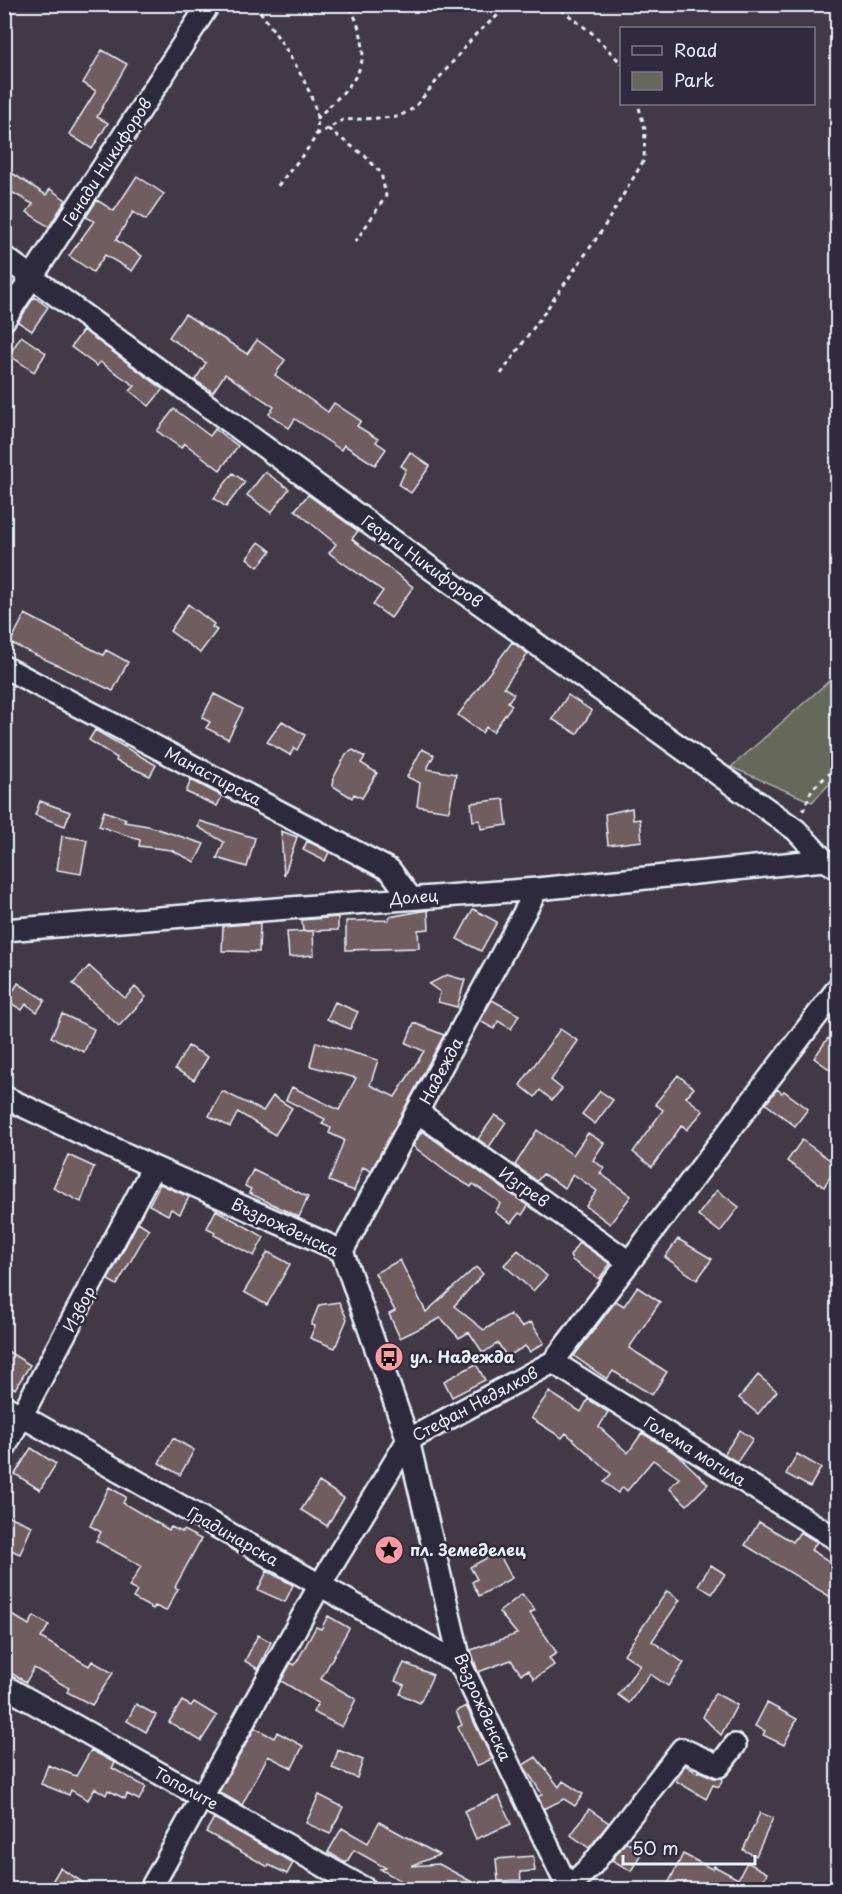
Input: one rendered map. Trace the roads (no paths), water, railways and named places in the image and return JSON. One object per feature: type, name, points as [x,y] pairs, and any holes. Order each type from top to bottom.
[{"type":"street","name":"Генади Никифоров","points":[[4,320],[209,4]]},
{"type":"street","name":"Георги Никифоров","points":[[4,257],[429,567],[796,830],[831,864]]},
{"type":"street","name":"Манастирска","points":[[4,668],[390,870],[400,879],[410,897]]},
{"type":"street","name":"Долец","points":[[4,930],[831,864]]},
{"type":"street","name":"Надежда","points":[[342,1251],[419,1113],[537,889]]},
{"type":"street","name":"Стефан Недялков","points":[[150,1890],[320,1585],[408,1440],[553,1362],[837,988]]},
{"type":"street","name":"Възрожденска","points":[[4,1096],[153,1167],[342,1251],[408,1440],[461,1665],[568,1889]]},
{"type":"street","name":"Изгрев","points":[[419,1113],[629,1262]]},
{"type":"street","name":"Извор","points":[[4,1449],[14,1411],[153,1167]]},
{"type":"street","name":"Голема могила","points":[[553,1362],[837,1540]]},
{"type":"street","name":"Градинарска","points":[[14,1411],[461,1665]]},
{"type":"street","name":"Тополите","points":[[4,1686],[367,1890]]},
{"type":"street","points":[[568,1889],[592,1865],[681,1749],[719,1766],[735,1745]]},
{"type":"place","name":"ул. Надежда","points":[[389,1357]]},
{"type":"place","name":"пл. Земеделец","points":[[389,1550]]}]
